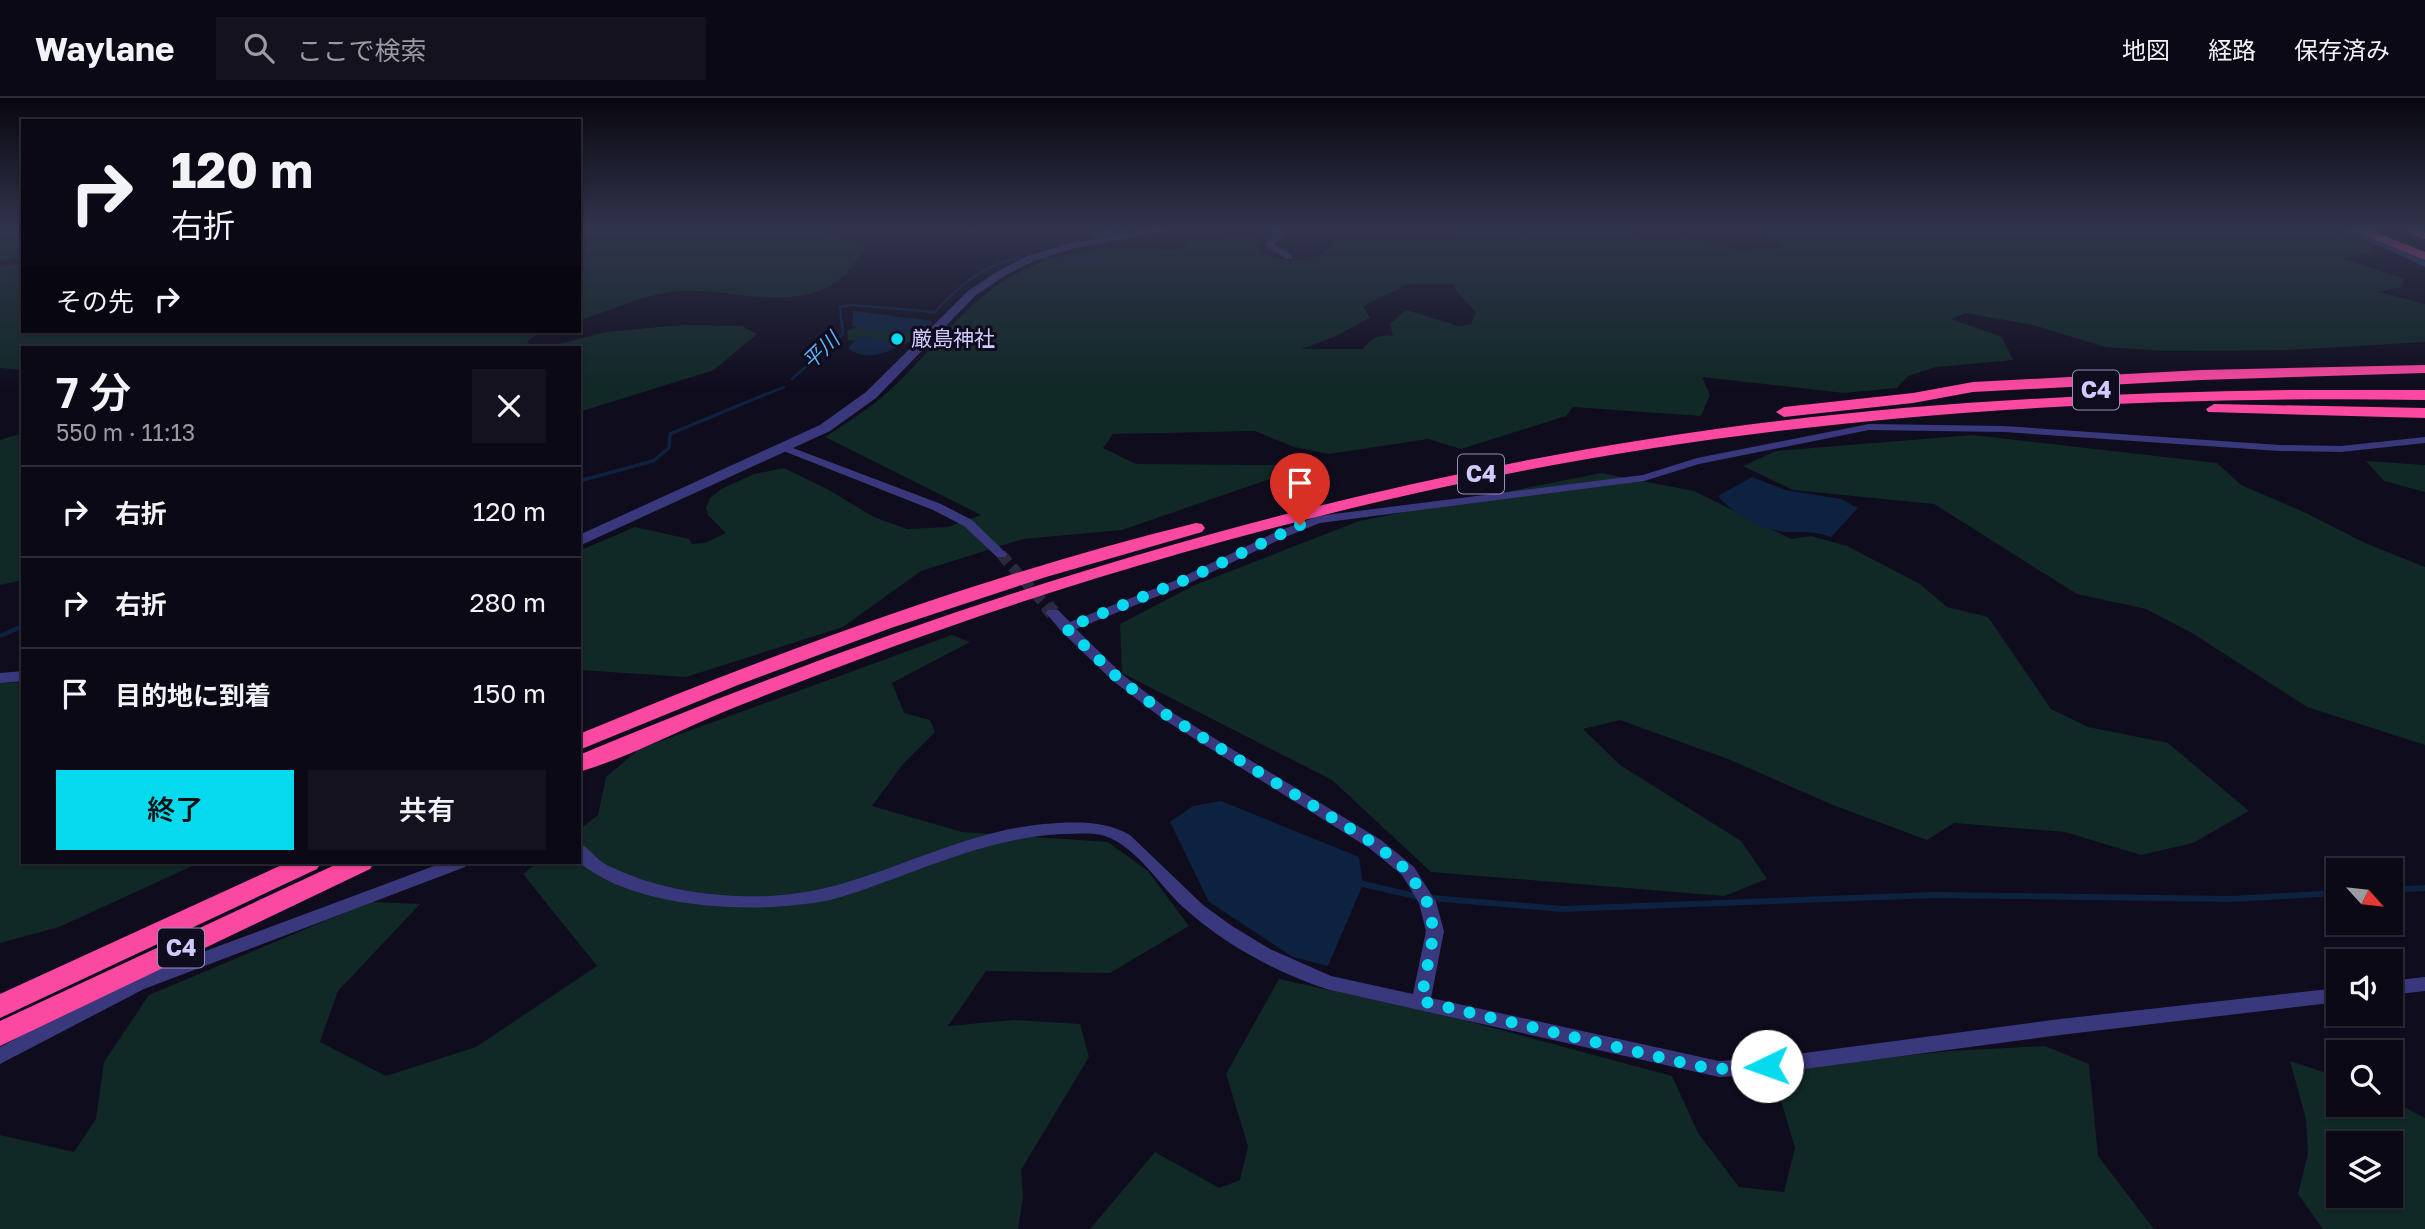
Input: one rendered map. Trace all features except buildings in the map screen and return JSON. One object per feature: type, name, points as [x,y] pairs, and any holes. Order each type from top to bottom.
[{"type":"highway","points":[[2060,382],[2194,370],[2425,359]]},
{"type":"highway","points":[[1768,415],[1814,407],[1913,398],[1973,387],[2425,369]]},
{"type":"highway","name":"C4","points":[[581,742],[830,642],[1125,547],[1304,500],[1584,441],[1768,415],[1917,401],[2074,391],[2285,386],[2425,388]]},
{"type":"highway","name":"C4","points":[[581,763],[816,666],[936,623],[1071,579],[1308,512],[1443,482],[1618,448],[1784,425],[1940,411],[2148,397],[2425,395]]},
{"type":"highway","points":[[1940,411],[2170,408],[2425,416]]},
{"type":"highway","name":"C4","points":[[0,1007],[306,864]]},
{"type":"highway","name":"C4","points":[[0,1034],[359,864]]},
{"type":"street","points":[[581,540],[825,428],[851,411],[884,383],[985,283]]},
{"type":"street","points":[[1066,628],[1146,597],[1274,537],[1318,520],[1644,478],[1697,461],[1869,427],[2004,429],[2292,448],[2341,449],[2425,440]]},
{"type":"street","points":[[785,448],[937,507],[968,523],[1001,554]]},
{"type":"street","points":[[1053,613],[1118,678],[1168,716],[1375,844],[1408,871],[1427,902],[1434,931],[1421,1001]]},
{"type":"street","points":[[0,678],[21,677]]},
{"type":"street","points":[[581,852],[602,869],[636,884],[681,896],[775,902],[837,891],[999,836],[1049,830],[1099,829],[1116,834],[1139,852],[1193,906],[1226,931],[1281,965],[1330,983],[1719,1069],[1767,1066],[2060,1027],[2326,996]]},
{"type":"street","points":[[0,1056],[137,984],[456,864]]},
{"type":"street","points":[[2403,987],[2425,984]]},
{"type":"green space","points":[[0,283],[21,283],[21,333],[540,333],[527,341],[531,346],[21,346],[21,370],[0,368]]},
{"type":"green space","points":[[581,283],[834,283],[820,291],[779,298],[692,291],[671,292],[636,300],[581,319]]},
{"type":"green space","points":[[1001,283],[2403,283],[2402,287],[2378,292],[2425,304],[2425,342],[2289,350],[2166,351],[2105,347],[2033,325],[1965,313],[1951,319],[2002,337],[2013,360],[1936,367],[1908,376],[1897,388],[1844,393],[1702,377],[1710,395],[1701,416],[1573,407],[1566,416],[1461,449],[1428,439],[1329,454],[1294,447],[1255,431],[1113,434],[1103,448],[1136,464],[1276,465],[1293,471],[1122,530],[1023,539],[921,571],[843,627],[686,677],[581,670],[581,550],[635,527],[689,539],[692,544],[705,543],[726,533],[708,515],[706,507],[710,498],[723,488],[754,474],[784,468],[827,489],[874,517],[907,529],[948,527],[981,515],[825,437],[882,397],[960,317]],"holes":[[[1409,284],[1454,284],[1457,292],[1476,312],[1471,324],[1459,326],[1406,310],[1390,324],[1393,336],[1376,338],[1363,349],[1301,349],[1334,337],[1370,318],[1363,306]]]},
{"type":"green space","points":[[864,324],[917,330],[921,336],[897,346],[848,340],[847,331]]},
{"type":"green space","points":[[682,325],[742,326],[757,334],[714,370],[581,411],[581,346],[552,346],[606,332]]},
{"type":"green space","points":[[21,434],[21,580],[0,585],[0,440]]},
{"type":"green space","points":[[1973,435],[2217,463],[2241,485],[2306,513],[2365,543],[2425,567],[2425,745],[2307,707],[2192,633],[2146,609],[2077,594],[1934,504],[1793,490],[1743,466],[1776,451]]},
{"type":"green space","points":[[2366,461],[2425,465],[2425,492],[2384,481]]},
{"type":"green space","points":[[1601,473],[1694,491],[1791,539],[1811,536],[1847,546],[1920,584],[1947,607],[1988,617],[2051,709],[2088,727],[2168,743],[2249,811],[2193,843],[2141,855],[2065,832],[1954,823],[1927,840],[1833,805],[1728,759],[1620,720],[1583,729],[1620,765],[1741,841],[1767,879],[1724,896],[1431,872],[1332,780],[1122,673],[1120,624],[1195,585],[1359,521]]},
{"type":"green space","points":[[952,635],[970,642],[892,683],[904,713],[930,720],[935,732],[903,764],[872,806],[962,832],[1108,842],[1148,871],[1189,926],[1110,973],[986,971],[948,1026],[1014,1020],[1080,1024],[1089,1057],[1021,1170],[1023,1197],[1018,1229],[0,1229],[0,1135],[74,1152],[96,1119],[104,1062],[149,995],[370,902],[420,904],[338,991],[320,1042],[386,1076],[476,1047],[597,966],[523,874],[536,864],[581,864],[581,828],[598,815],[606,777],[639,749]]},
{"type":"green space","points":[[21,682],[21,864],[197,864],[59,927],[0,943],[0,683]]},
{"type":"green space","points":[[1279,979],[1449,1016],[1672,1076],[1698,1133],[1739,1187],[1784,1192],[1795,1148],[1772,1070],[1950,1051],[2045,1046],[2089,1064],[2098,1156],[2154,1229],[1090,1229],[1155,1152],[1219,1188],[1240,1180],[1248,1146],[1226,1074]]},
{"type":"green space","points":[[2290,1061],[2326,1073],[2326,1117],[2403,1117],[2403,1106],[2425,1118],[2425,1229],[2323,1229],[2298,1194],[2308,1154],[2306,1119]]},
{"type":"water","points":[[853,311],[933,321],[920,332],[876,330],[852,326]]},
{"type":"water","points":[[860,335],[901,343],[889,351],[875,355],[861,354],[848,348]]},
{"type":"water","points":[[1752,477],[1785,490],[1841,499],[1858,508],[1831,537],[1815,533],[1777,531],[1740,515],[1718,496]]},
{"type":"water","points":[[1221,801],[1359,857],[1363,884],[1328,966],[1293,957],[1209,902],[1170,822],[1193,806]]},
{"type":"waterway","name":"平川","points":[[792,379],[843,334],[840,307],[850,305],[935,312],[966,283]]},
{"type":"waterway","name":"平川","points":[[762,396],[784,387]]},
{"type":"waterway","name":"平川","points":[[581,480],[653,461],[669,448],[670,434],[766,394]]},
{"type":"waterway","name":"平川","points":[[0,636],[21,627]]},
{"type":"waterway","points":[[1359,883],[1419,897]]},
{"type":"waterway","points":[[2403,889],[2425,888]]},
{"type":"waterway","points":[[1431,898],[1562,909],[1934,895],[2231,899],[2326,894]]},
{"type":"tunnel","points":[[1001,554],[1048,608]]},
{"type":"tunnel","points":[[1047,606],[1053,613]]},
{"type":"place","name":"厳島神社","points":[[897,339]]},
{"type":"route","points":[[1300,525],[1192,577],[1066,628],[1118,678],[1168,716],[1314,809],[1375,844],[1408,871],[1427,902],[1434,931],[1421,1001],[1697,1066],[1719,1069],[1767,1066]]}]
